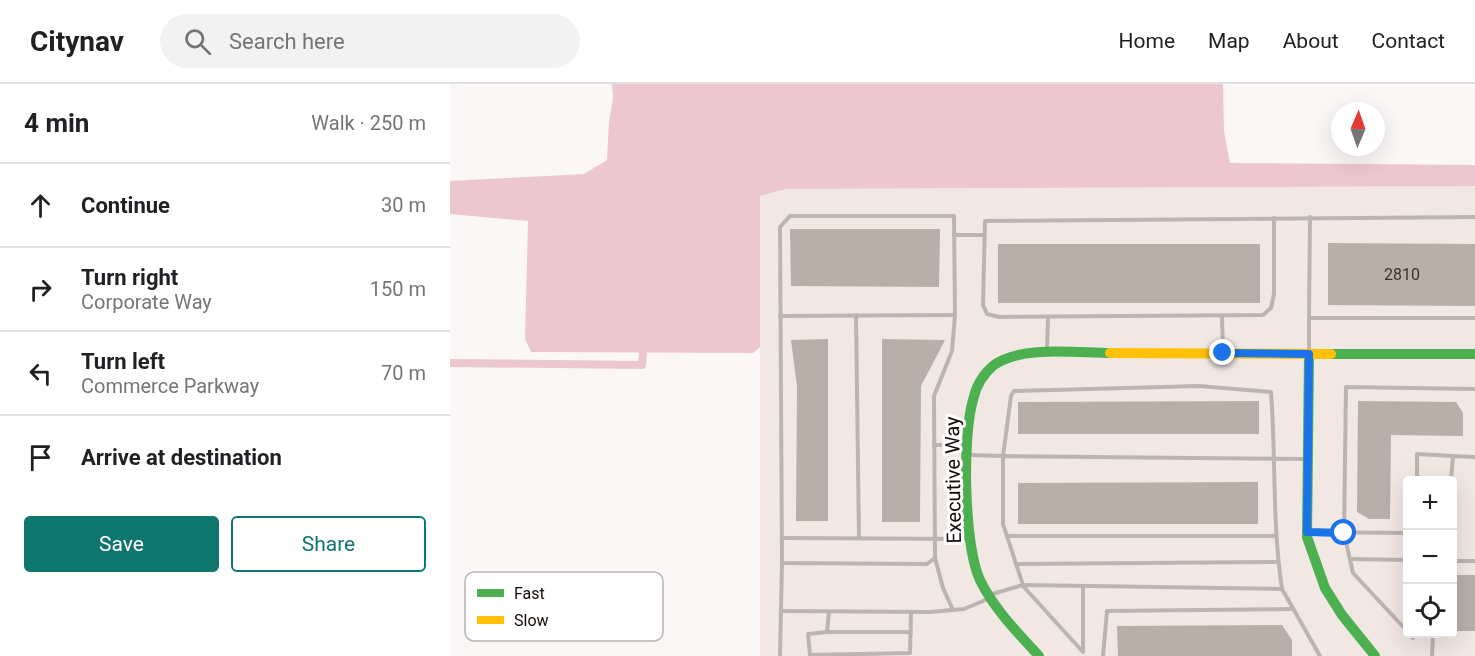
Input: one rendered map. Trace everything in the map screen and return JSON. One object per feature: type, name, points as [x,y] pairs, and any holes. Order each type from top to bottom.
[{"type":"street","name":"Executive Way","points":[[1033,654],[989,596],[973,558],[970,539],[970,411],[974,392],[982,376],[996,363],[1026,352],[1047,353]]},
{"type":"street","points":[[1047,353],[1475,354]]},
{"type":"street","points":[[1309,354],[1307,532],[1313,567],[1329,598],[1376,656]]},
{"type":"lane","points":[[780,656],[782,538],[780,227],[790,216],[954,216],[955,315],[952,351],[934,396],[935,558],[943,588],[953,610]]},
{"type":"lane","points":[[1309,354],[1310,217]]},
{"type":"lane","points":[[1274,218],[1274,294],[1271,309],[1263,315],[999,317],[987,314],[983,304],[985,221],[1310,217],[1475,217]]},
{"type":"lane","points":[[954,235],[984,235]]},
{"type":"lane","points":[[856,315],[859,538]]},
{"type":"lane","points":[[780,316],[955,315]]},
{"type":"lane","points":[[1222,317],[1223,353]]},
{"type":"lane","points":[[1047,353],[1048,318]]},
{"type":"lane","points":[[1309,318],[1475,318]]},
{"type":"lane","points":[[1083,586],[1083,652],[1023,585],[1003,524],[1003,456],[1011,396],[1014,391],[1199,386],[1271,392],[1276,459],[1275,536],[1282,588],[1320,656]]},
{"type":"lane","points":[[1403,626],[1353,573],[1344,533],[1346,387],[1475,389]]},
{"type":"lane","points":[[934,446],[1003,456],[1309,459]]},
{"type":"lane","points":[[1417,476],[1417,454],[1475,457]]},
{"type":"lane","points":[[1451,476],[1453,456]]},
{"type":"lane","points":[[1307,532],[1403,534]]},
{"type":"lane","points":[[1007,536],[1275,536]]},
{"type":"lane","points":[[782,538],[970,539]]},
{"type":"lane","points":[[782,563],[927,564],[935,558]]},
{"type":"lane","points":[[1351,559],[1403,560]]},
{"type":"lane","points":[[1457,561],[1475,561]]},
{"type":"lane","points":[[1016,564],[1278,562]]},
{"type":"lane","points":[[781,611],[911,612],[964,609],[989,596],[1023,585],[1282,588]]},
{"type":"lane","points":[[1103,656],[1107,611],[1293,609]]},
{"type":"lane","points":[[827,632],[829,612]]},
{"type":"lane","points":[[911,612],[911,632],[911,650],[906,655],[810,655],[808,634],[911,632]]},
{"type":"lane","points":[[1432,656],[1434,638]]},
{"type":"shaded area","points":[[612,84],[1223,84],[1224,131],[1230,163],[1475,165],[1475,186],[786,189],[760,196],[760,347],[753,353],[531,352],[525,339],[528,221],[450,214],[450,181],[584,174],[607,160],[613,98]]},
{"type":"shaded area","points":[[1475,186],[1475,656],[760,656],[760,196],[786,189]]},
{"type":"building","points":[[790,229],[940,229],[939,287],[791,286]]},
{"type":"building","points":[[1328,243],[1475,244],[1475,306],[1328,305]]},
{"type":"building","points":[[998,244],[1260,244],[1260,303],[998,303]]},
{"type":"building","points":[[828,339],[828,521],[796,521],[797,386],[791,340]]},
{"type":"building","points":[[882,339],[945,340],[921,386],[920,522],[882,522]]},
{"type":"building","points":[[1259,401],[1259,434],[1018,434],[1018,402]]},
{"type":"building","points":[[1358,401],[1456,402],[1463,413],[1463,436],[1391,435],[1390,519],[1369,519],[1357,512]]},
{"type":"building","points":[[1258,482],[1258,524],[1018,524],[1018,483]]},
{"type":"building","points":[[1457,575],[1475,575],[1475,631],[1457,631]]},
{"type":"building","points":[[1282,625],[1292,640],[1292,656],[1118,656],[1117,626]]},
{"type":"waterway","points":[[450,363],[642,365],[644,342]]},
{"type":"traffic: fast","points":[[1039,656],[992,601],[980,580],[975,564],[966,491],[969,417],[978,385],[986,372],[1006,359],[1034,352],[1110,353]]},
{"type":"traffic: fast","points":[[1309,354],[1307,537],[1325,588],[1342,615],[1375,656]]},
{"type":"traffic: fast","points":[[1331,354],[1475,354]]},
{"type":"traffic: slow","points":[[1110,353],[1331,354]]},
{"type":"route","points":[[1223,353],[1309,354],[1307,532],[1344,533]]}]
